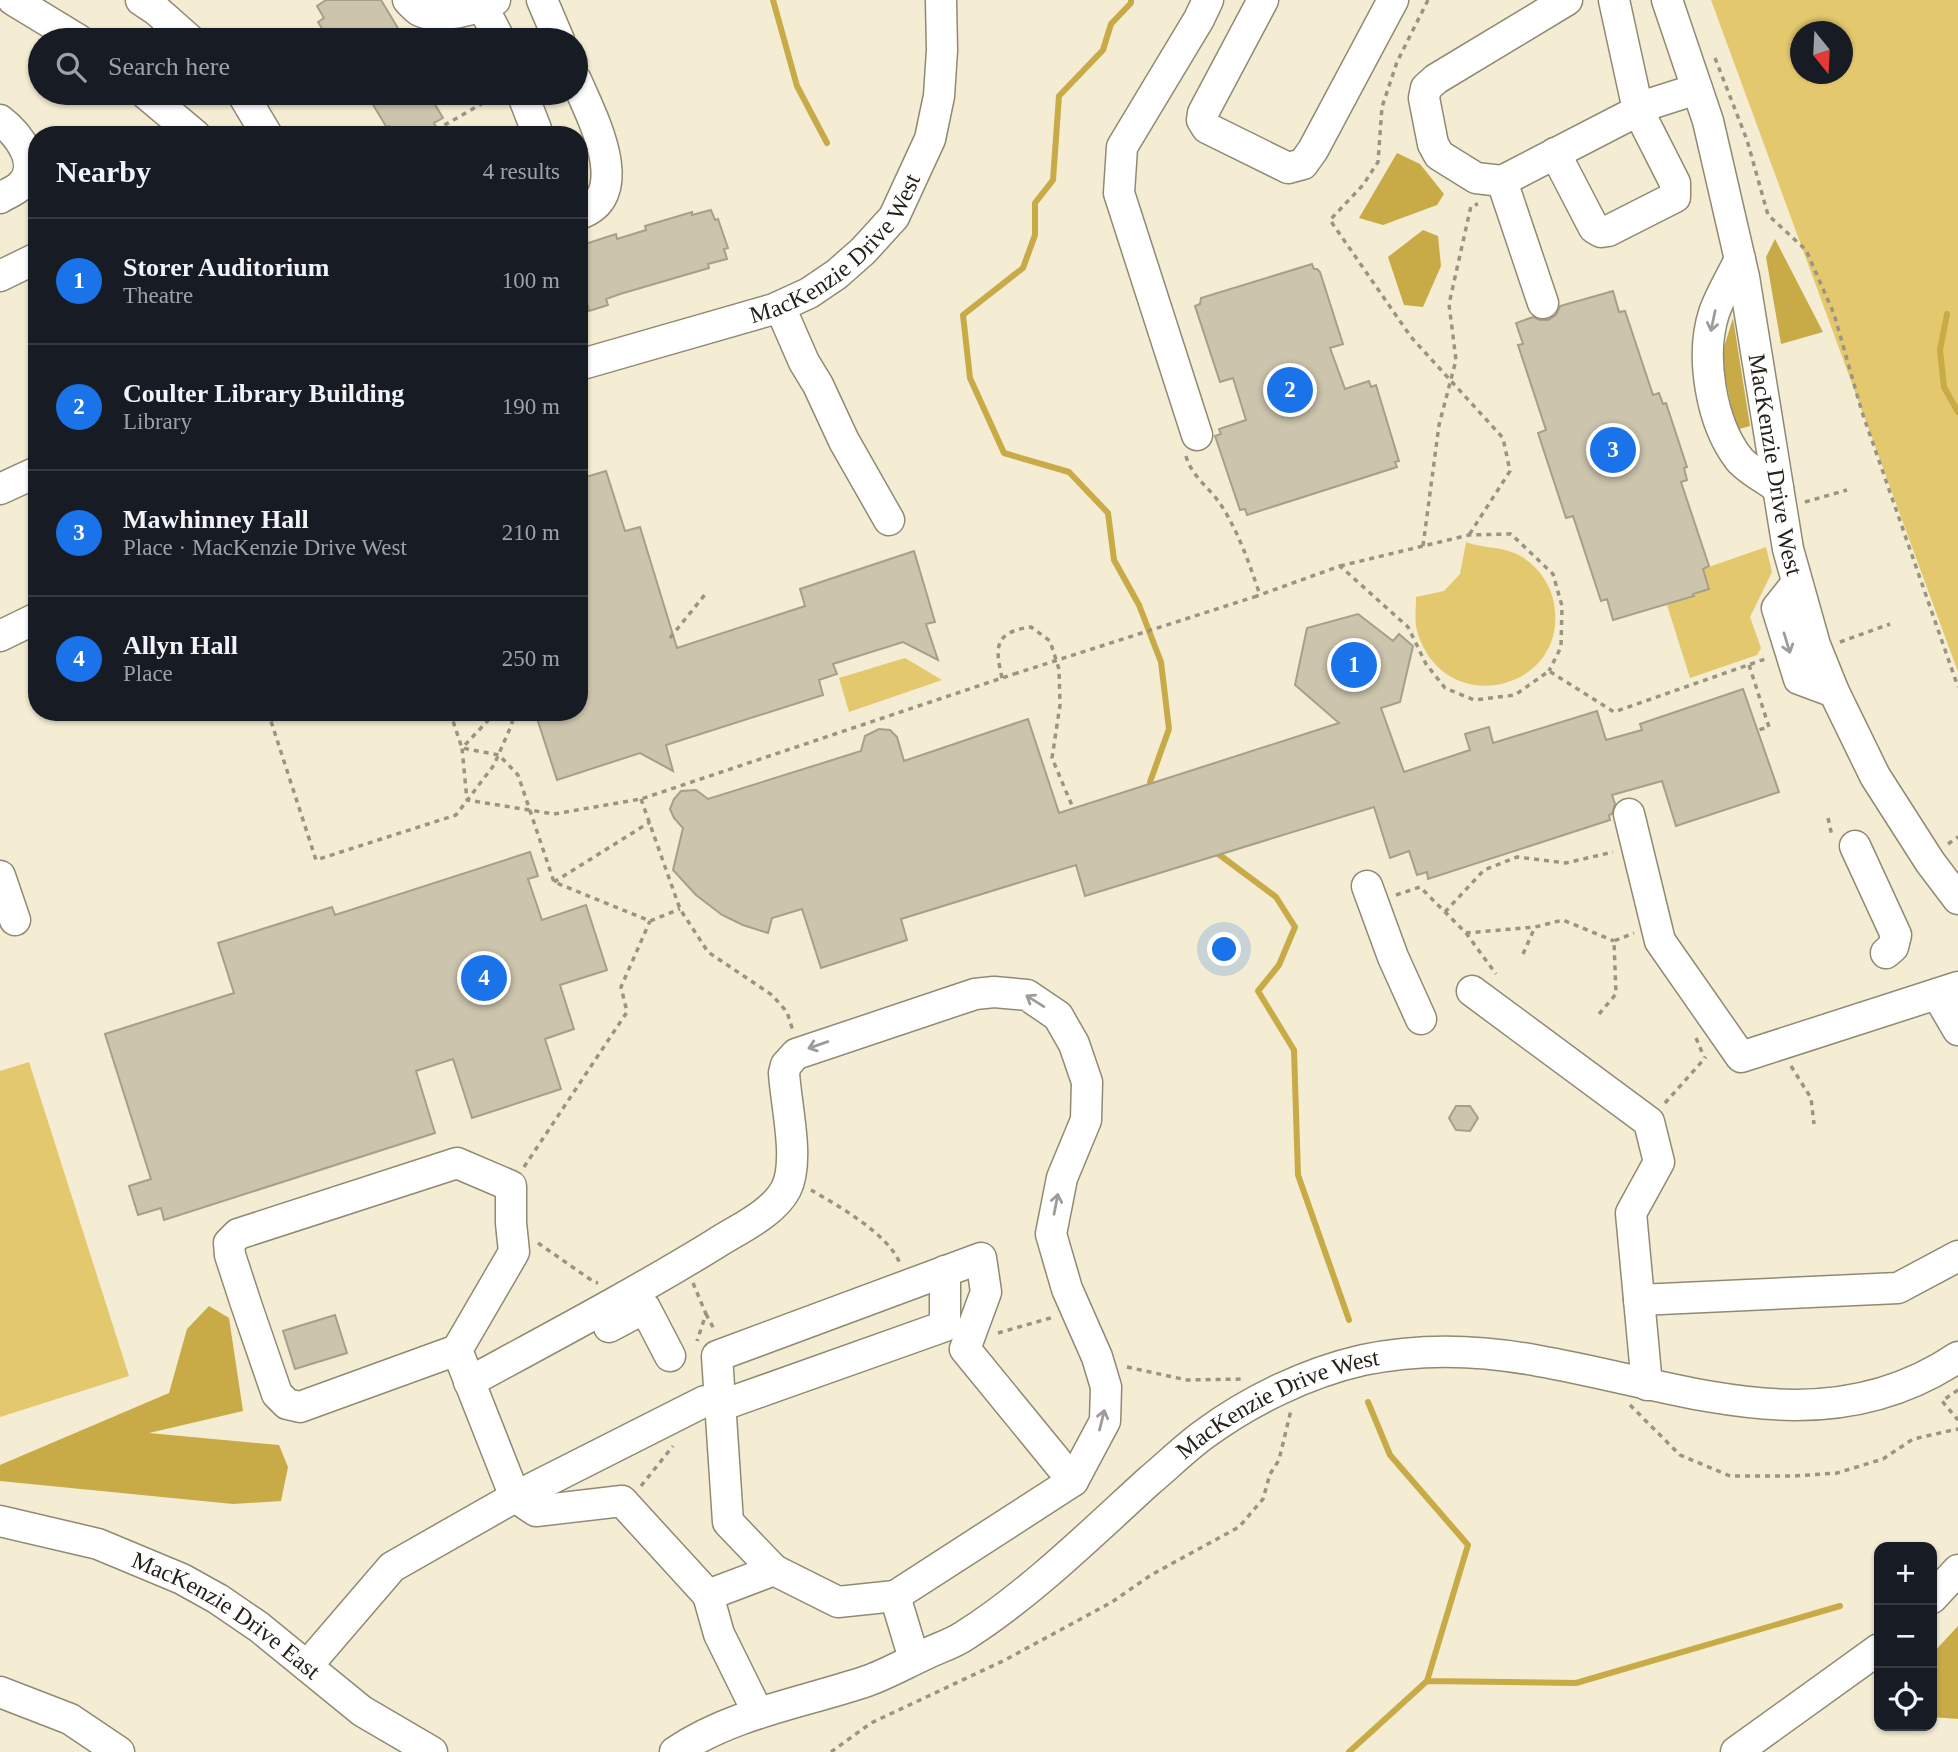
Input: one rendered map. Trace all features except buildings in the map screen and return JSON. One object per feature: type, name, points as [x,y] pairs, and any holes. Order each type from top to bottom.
[{"type":"street","points":[[13,0],[59,28]]},
{"type":"street","points":[[141,0],[176,28]]},
{"type":"street","points":[[408,0],[419,11],[443,14],[486,2],[496,28]]},
{"type":"street","points":[[542,0],[554,28]]},
{"type":"street","name":"MacKenzie Drive West","points":[[588,362],[780,307],[809,293],[837,274],[863,251],[894,217],[930,139],[939,96],[941,0]]},
{"type":"street","points":[[1192,445],[1119,192],[1122,147],[1208,0]]},
{"type":"street","points":[[1263,0],[1203,113],[1202,120],[1207,128],[1288,168],[1303,164],[1313,150],[1393,0]]},
{"type":"street","points":[[1504,187],[1476,178],[1439,155],[1433,144],[1424,98],[1426,88],[1436,79],[1567,0]]},
{"type":"street","points":[[1555,153],[1594,228],[1601,232],[1675,197],[1675,183],[1639,110],[1614,0]]},
{"type":"street","name":"MacKenzie Drive West","points":[[1667,0],[1708,121],[1740,259],[1788,549],[1797,583],[1802,648],[1834,692],[1875,776],[1928,859],[1958,899]]},
{"type":"street","points":[[1504,187],[1555,153],[1639,110],[1697,89]]},
{"type":"street","points":[[249,105],[262,126]]},
{"type":"street","points":[[527,105],[535,126]]},
{"type":"street","points":[[587,105],[606,163],[608,182],[601,200],[588,211]]},
{"type":"street","points":[[155,111],[180,126]]},
{"type":"street","points":[[0,120],[16,132],[27,152],[28,162]]},
{"type":"street","points":[[0,198],[20,186],[28,174]]},
{"type":"street","points":[[1504,187],[1543,303]]},
{"type":"street","points":[[1740,259],[1714,313],[1708,349],[1709,384],[1722,429],[1740,460],[1778,488]]},
{"type":"street","points":[[0,275],[28,262]]},
{"type":"street","points":[[780,307],[844,441],[889,520]]},
{"type":"street","points":[[0,489],[28,476]]},
{"type":"street","points":[[0,636],[28,622]]},
{"type":"street","points":[[1629,814],[1660,941],[1741,1057],[1948,991],[1958,1030]]},
{"type":"street","points":[[1855,846],[1896,935],[1893,947],[1886,953]]},
{"type":"street","points":[[0,876],[15,920]]},
{"type":"street","points":[[1370,894],[1393,957],[1421,1019]]},
{"type":"street","points":[[1484,982],[1649,1122],[1659,1162],[1630,1213],[1647,1385]]},
{"type":"street","points":[[473,1391],[760,1215],[785,1190],[793,1161],[784,1073],[786,1065],[796,1054],[975,994],[994,992],[1027,995],[1058,1016],[1074,1044],[1087,1082],[1086,1120],[1062,1178],[1051,1234],[1067,1289],[1099,1363],[1106,1387],[1105,1421],[1073,1481],[895,1596],[838,1602],[774,1570],[728,1522],[717,1356],[981,1258],[986,1292],[965,1349],[1073,1481]]},
{"type":"street","points":[[457,1163],[511,1186],[511,1223],[514,1252],[457,1350],[300,1407],[287,1404],[277,1394],[242,1292],[229,1243],[238,1234],[457,1163]]},
{"type":"street","points":[[1639,1300],[1898,1287],[1958,1256]]},
{"type":"street","points":[[307,1666],[392,1567],[515,1497],[705,1401],[720,1406],[945,1326],[945,1271]]},
{"type":"street","points":[[473,1391],[645,1308],[682,1352]]},
{"type":"street","points":[[457,1350],[515,1497],[536,1511],[622,1501],[708,1595],[719,1634],[758,1713]]},
{"type":"street","name":"MacKenzie Drive West","points":[[676,1752],[701,1735],[758,1713],[871,1680],[963,1637],[1032,1585],[1199,1437],[1230,1415],[1306,1378],[1362,1361],[1450,1351],[1538,1360],[1680,1392],[1775,1406],[1823,1405],[1871,1396],[1916,1381],[1958,1357]]},
{"type":"street","name":"MacKenzie Drive East","points":[[0,1521],[98,1544],[182,1579],[259,1626],[362,1711],[432,1752]]},
{"type":"street","points":[[708,1595],[774,1570]]},
{"type":"street","points":[[1937,1593],[1958,1570]]},
{"type":"street","points":[[895,1596],[914,1660]]},
{"type":"street","points":[[1735,1752],[1874,1653]]},
{"type":"street","points":[[0,1692],[70,1719],[119,1752]]},
{"type":"path","points":[[1428,0],[1397,62],[1382,107],[1378,162],[1363,185],[1330,220],[1411,337],[1503,438],[1510,471],[1469,535]]},
{"type":"path","points":[[1712,51],[1747,140],[1768,215],[1806,250],[1834,314],[1863,412],[1958,687]]},
{"type":"path","points":[[443,126],[480,105]]},
{"type":"path","points":[[1423,546],[1438,425],[1456,360],[1450,304],[1471,206],[1504,187]]},
{"type":"path","points":[[1192,445],[1189,466],[1220,503],[1243,546],[1260,595]]},
{"type":"path","points":[[467,800],[554,814],[641,799],[1260,595],[1340,566],[1469,535],[1510,534],[1553,574],[1562,606],[1561,647],[1549,671],[1515,695],[1474,700],[1445,688],[1426,664],[1408,627],[1340,566]]},
{"type":"path","points":[[670,638],[707,592]]},
{"type":"path","points":[[1549,671],[1614,712],[1802,648],[1839,643],[1890,624]]},
{"type":"path","points":[[1002,678],[996,653],[1002,638],[1016,629],[1031,627],[1050,641],[1059,669],[1060,705],[1052,758],[1073,808]]},
{"type":"path","points":[[1749,665],[1769,727],[1758,730]]},
{"type":"path","points":[[271,721],[316,860],[456,815],[494,765],[512,721]]},
{"type":"path","points":[[453,721],[462,748],[467,800]]},
{"type":"path","points":[[462,748],[488,721]]},
{"type":"path","points":[[462,748],[499,755],[519,775],[554,882]]},
{"type":"path","points":[[641,799],[680,909],[708,952],[772,995],[788,1012],[794,1038]]},
{"type":"path","points":[[554,882],[650,822]]},
{"type":"path","points":[[1446,912],[1484,870],[1517,857],[1566,863],[1636,844]]},
{"type":"path","points":[[554,882],[650,921],[680,909]]},
{"type":"path","points":[[1370,894],[1420,887],[1466,933],[1484,982]]},
{"type":"path","points":[[1466,933],[1535,928],[1563,920],[1614,941],[1656,925]]},
{"type":"path","points":[[511,1186],[627,1012],[621,987],[650,921]]},
{"type":"path","points":[[1523,954],[1535,928]]},
{"type":"path","points":[[1599,1014],[1616,994],[1614,941]]},
{"type":"path","points":[[1777,1045],[1811,1098],[1814,1124]]},
{"type":"path","points":[[1649,1122],[1704,1057],[1735,1049]]},
{"type":"path","points":[[790,1177],[851,1214],[896,1252],[908,1285]]},
{"type":"path","points":[[511,1223],[594,1282],[607,1284]]},
{"type":"path","points":[[682,1352],[706,1314],[685,1262]]},
{"type":"path","points":[[965,1349],[991,1335],[1077,1311]]},
{"type":"path","points":[[1099,1363],[1116,1364],[1187,1380],[1244,1379]]},
{"type":"path","points":[[1614,1377],[1623,1397],[1680,1455],[1730,1476],[1837,1473],[1884,1459],[1913,1439],[1958,1429]]},
{"type":"path","points":[[831,1752],[871,1723],[1005,1660],[1112,1602],[1151,1575],[1239,1527],[1263,1499],[1270,1474],[1279,1460],[1291,1410],[1281,1389]]},
{"type":"path","points":[[1958,1390],[1942,1401],[1958,1420]]},
{"type":"path","points":[[633,1513],[633,1497],[674,1445],[675,1417]]},
{"type":"shaded area","points":[[1711,0],[1958,0],[1958,672]]},
{"type":"shaded area","points":[[1397,153],[1420,164],[1444,194],[1437,205],[1383,225],[1359,218]]},
{"type":"shaded area","points":[[1423,230],[1438,236],[1441,266],[1423,307],[1404,305],[1388,257]]},
{"type":"shaded area","points":[[1775,239],[1823,332],[1781,344],[1766,257]]},
{"type":"shaded area","points":[[1733,318],[1750,426],[1736,430],[1721,357]]},
{"type":"shaded area","points":[[1466,542],[1509,551],[1522,557],[1542,575],[1553,599],[1554,630],[1545,655],[1527,673],[1504,683],[1479,685],[1454,678],[1433,661],[1418,634],[1416,597],[1444,591],[1460,574]]},
{"type":"shaded area","points":[[1766,547],[1772,572],[1750,617],[1761,648],[1757,655],[1690,678],[1667,605],[1709,589],[1703,569]]},
{"type":"shaded area","points":[[905,658],[942,680],[849,712],[839,678]]},
{"type":"shaded area","points":[[29,1062],[129,1376],[0,1417],[0,1071]]},
{"type":"shaded area","points":[[209,1306],[229,1318],[243,1411],[149,1433],[279,1445],[288,1467],[281,1501],[233,1504],[0,1481],[0,1465],[169,1393],[187,1329]]},
{"type":"shaded area","points":[[1958,1626],[1958,1719],[1937,1717],[1937,1649]]},
{"type":"waterway","points":[[773,0],[797,86],[827,143]]},
{"type":"waterway","points":[[1131,0],[1111,24],[1103,50],[1059,96],[1053,180],[1035,203],[1035,235],[1023,268],[963,315],[970,378],[1004,453],[1069,472],[1108,513],[1114,560],[1139,605],[1161,662],[1169,729],[1150,782],[1156,790]]},
{"type":"waterway","points":[[1947,314],[1940,350],[1944,387],[1958,412]]},
{"type":"waterway","points":[[1213,850],[1276,897],[1295,927],[1279,965],[1258,991],[1294,1050],[1298,1175],[1349,1320]]},
{"type":"waterway","points":[[1349,1752],[1427,1681],[1468,1545],[1390,1455],[1368,1402]]},
{"type":"waterway","points":[[1427,1681],[1576,1683],[1840,1606]]},
{"type":"place","name":"Coulter Library Building","points":[[1290,390]]},
{"type":"place","name":"Mawhinney Hall","points":[[1613,450]]},
{"type":"place","name":"Storer Auditorium","points":[[1354,665]]},
{"type":"place","name":"Allyn Hall","points":[[484,978]]}]
